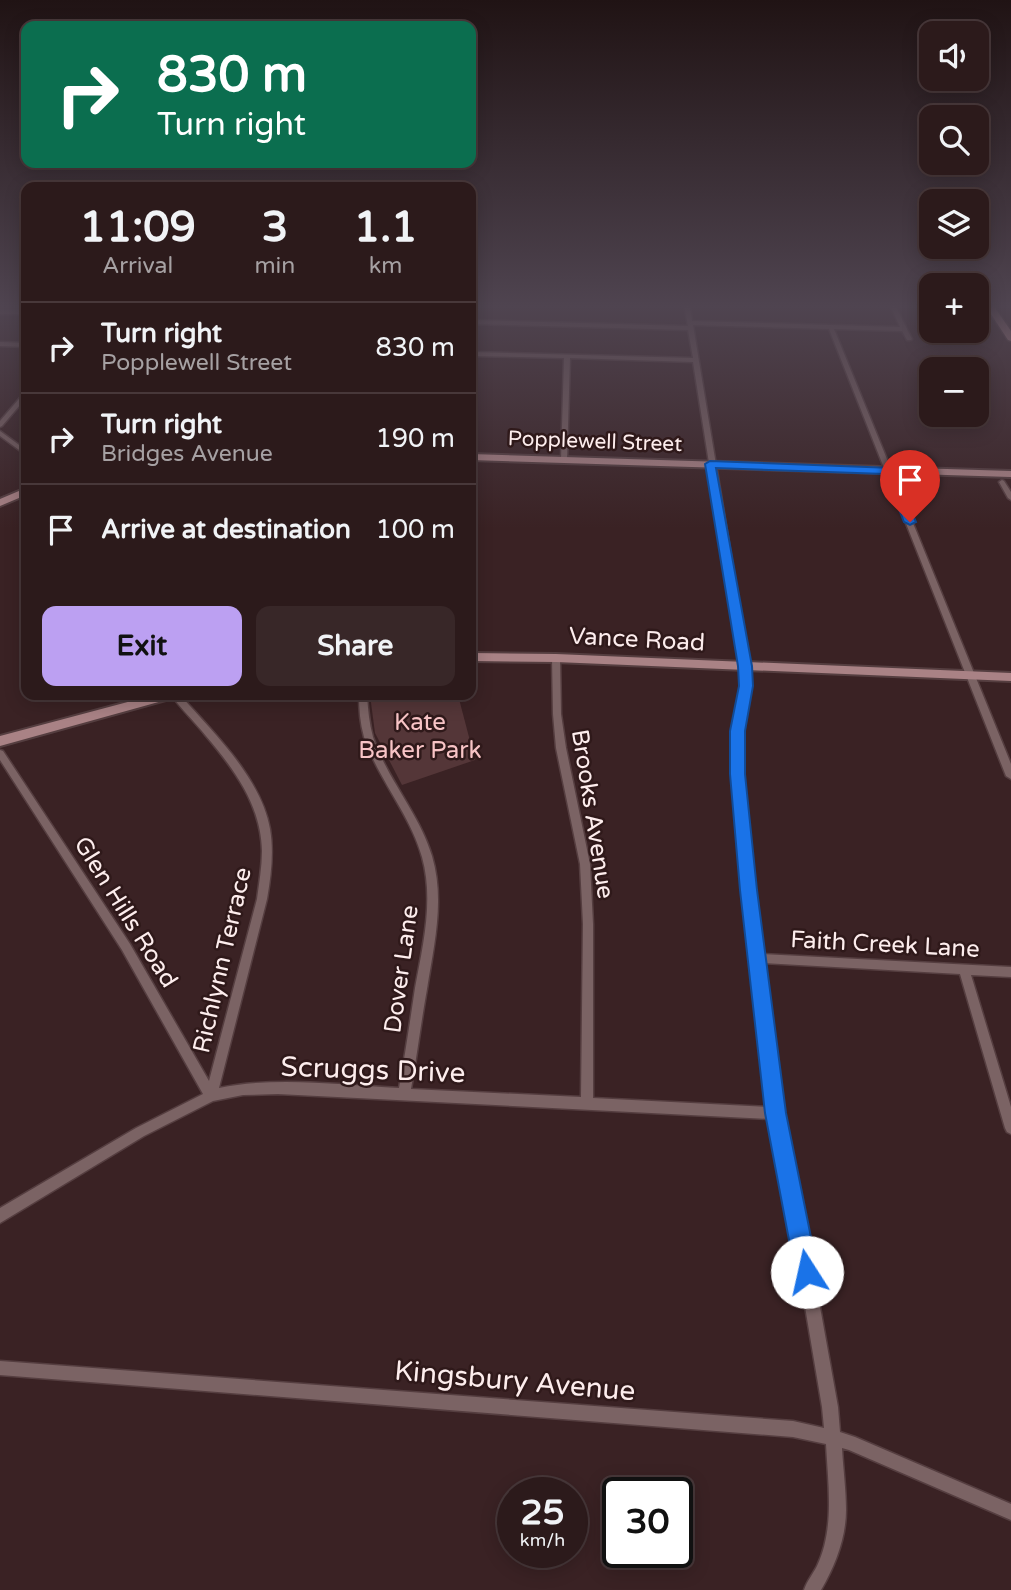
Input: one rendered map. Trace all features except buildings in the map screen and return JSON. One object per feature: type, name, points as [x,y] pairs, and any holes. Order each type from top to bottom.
[{"type":"street","points":[[564,460],[566,379]]},
{"type":"street","points":[[698,379],[745,666],[746,686],[738,731],[738,774],[775,1113],[797,1218],[833,1437],[838,1511],[825,1567],[812,1590]]},
{"type":"street","points":[[852,379],[1011,776]]},
{"type":"street","points":[[0,425],[21,400]]},
{"type":"street","points":[[0,433],[21,449]]},
{"type":"street","name":"Popplewell Street","points":[[476,457],[1011,474]]},
{"type":"street","points":[[1002,482],[1011,498]]},
{"type":"street","points":[[0,503],[21,493]]},
{"type":"street","name":"Vance Road","points":[[476,657],[1011,677]]},
{"type":"street","name":"Brooks Avenue","points":[[556,658],[557,714],[561,748],[585,864],[588,924],[587,1103]]},
{"type":"street","points":[[0,741],[151,700]]},
{"type":"street","name":"Richlynn Terrace","points":[[179,700],[244,780],[258,804],[264,828],[267,871],[211,1096]]},
{"type":"street","name":"Dover Lane","points":[[363,700],[363,715],[370,742],[416,828],[427,857],[430,878],[432,926],[404,1094]]},
{"type":"street","name":"Glen Hills Road","points":[[0,752],[126,947],[211,1096]]},
{"type":"street","name":"Faith Creek Lane","points":[[757,958],[1011,972]]},
{"type":"street","points":[[964,970],[1011,1128]]},
{"type":"street","name":"Scruggs Drive","points":[[0,1216],[140,1132],[211,1096],[233,1090],[278,1088],[775,1113]]},
{"type":"street","name":"Kingsbury Avenue","points":[[0,1368],[780,1428],[833,1437],[1011,1512]]},
{"type":"green space","name":"Kate Baker Park","points":[[371,700],[459,700],[475,760],[402,785],[375,733]]},
{"type":"route","points":[[807,1272],[775,1113],[748,890],[738,774],[738,731],[746,686],[745,666],[710,464],[889,470],[910,522]]}]
